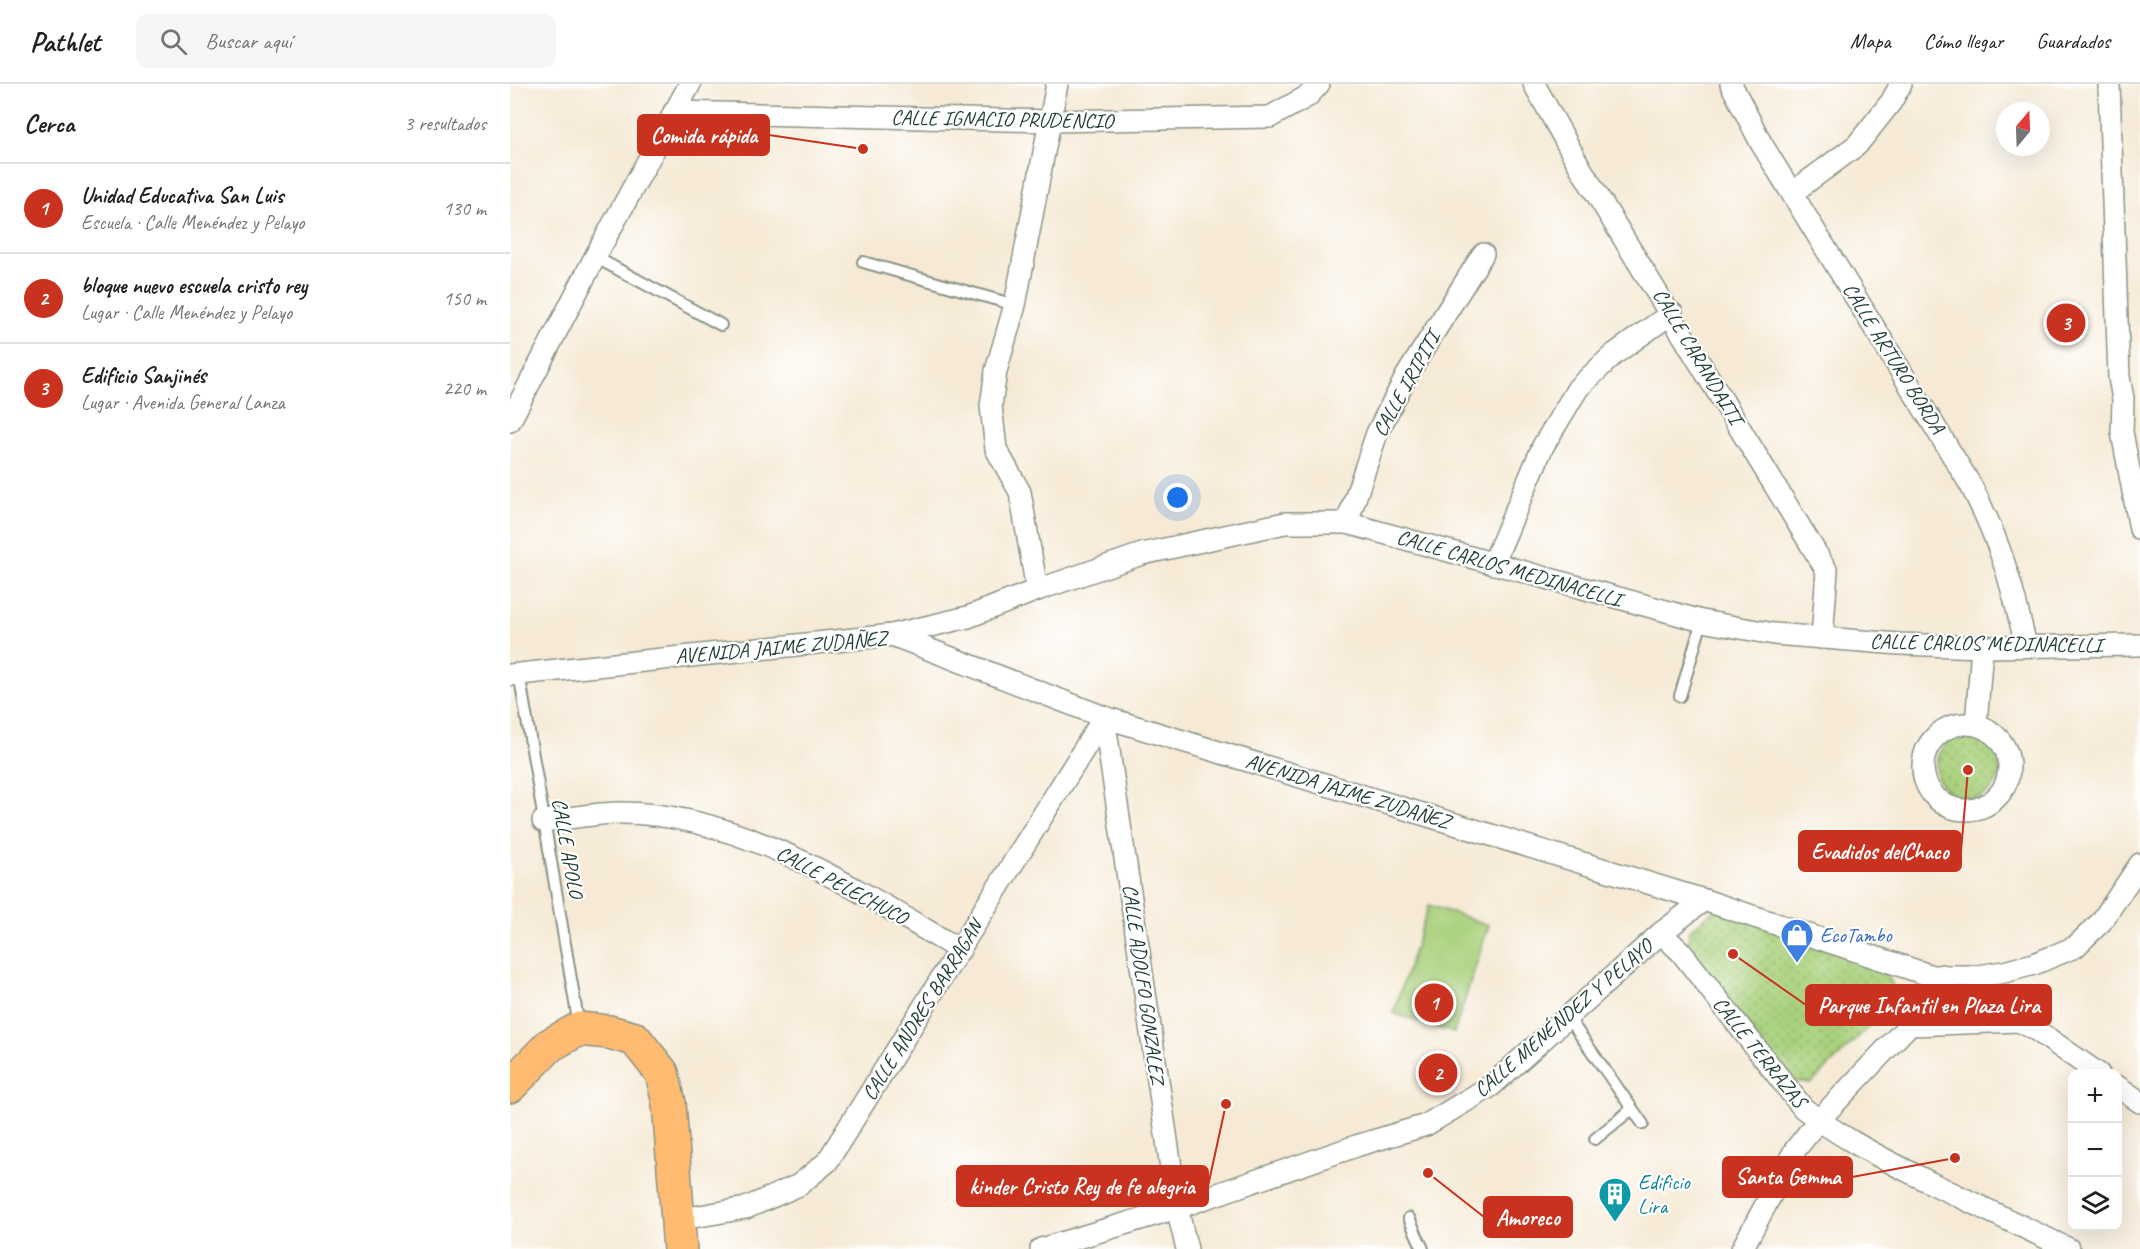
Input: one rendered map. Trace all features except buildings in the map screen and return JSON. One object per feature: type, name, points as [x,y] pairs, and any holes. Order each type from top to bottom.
[{"type":"main road","points":[[510,1086],[550,1045],[579,1029],[609,1032],[635,1039],[662,1073],[669,1103],[678,1235]]},
{"type":"street","points":[[510,421],[595,256],[690,84]]},
{"type":"street","points":[[1037,590],[1020,492],[996,449],[991,406],[996,371],[1015,305],[1057,84]]},
{"type":"street","name":"CALLE IGNACIO PRUDENCIO","points":[[674,112],[1051,121],[1270,117],[1308,96],[1319,84]]},
{"type":"street","name":"CALLE CARANDAITI","points":[[1534,84],[1580,167],[1672,314],[1827,571],[1822,638]]},
{"type":"street","name":"CALLE ARTURO BORDA","points":[[1731,84],[1761,143],[1983,508],[2008,569],[2026,646]]},
{"type":"street","points":[[1792,193],[1857,145],[1892,102],[1901,84]]},
{"type":"street","points":[[2109,84],[2119,377],[2123,399],[2122,432],[2140,528]]},
{"type":"street","name":"CALLE IRIPITI","points":[[1347,523],[1377,433],[1407,375],[1483,254]]},
{"type":"street","points":[[1493,564],[1543,446],[1578,388],[1612,355],[1672,314]]},
{"type":"street","name":"CALLE CARLOS MEDINACELLI","points":[[892,635],[968,617],[1037,590],[1142,554],[1285,523],[1347,523],[1702,621],[1774,634],[1982,647],[2140,645]]},
{"type":"street","name":"AVENIDA JAIME ZUDAÑEZ","points":[[514,674],[892,635],[1104,717],[1704,900],[1932,976],[1978,976],[2004,972],[2034,964],[2075,947],[2101,922],[2140,864]]},
{"type":"street","points":[[1976,725],[1982,647]]},
{"type":"street","name":"CALLE ANDRES BARRAGAN","points":[[678,1235],[799,1185],[827,1162],[1104,717]]},
{"type":"street","name":"CALLE ADOLFO GONZALEZ","points":[[1104,717],[1177,1208],[1187,1249]]},
{"type":"street","points":[[1962,724],[1976,725],[1994,735],[2007,752],[2008,780],[1991,802],[1978,808],[1964,810],[1950,807],[1938,799],[1929,788],[1924,775],[1923,761],[1928,747],[1936,736],[1948,728],[1962,724]]},
{"type":"street","name":"CALLE PELECHUCO","points":[[543,821],[620,813],[672,818],[741,836],[807,862],[960,950]]},
{"type":"street","name":"CALLE MENÉNDEZ Y PELAYO","points":[[1041,1249],[1177,1208],[1356,1146],[1426,1125],[1491,1086],[1569,1019],[1661,933],[1704,900]]},
{"type":"street","name":"CALLE TERRAZAS","points":[[1661,933],[1681,951],[1803,1108],[1818,1121],[1837,1135],[1873,1154],[2069,1249]]},
{"type":"street","points":[[1742,1249],[1795,1150],[1818,1121],[1909,1025],[1942,975]]},
{"type":"street","points":[[1909,1025],[2019,1021],[2033,1028],[2092,1069]]},
{"type":"street","points":[[2122,1090],[2140,1102]]},
{"type":"lane","points":[[595,256],[721,325]]},
{"type":"lane","points":[[863,261],[1015,305]]},
{"type":"lane","points":[[1680,696],[1702,621]]},
{"type":"lane","name":"CALLE APOLO","points":[[514,674],[543,821],[579,1029]]},
{"type":"lane","points":[[1569,1019],[1643,1124]]},
{"type":"lane","points":[[1595,1139],[1632,1109]]},
{"type":"lane","points":[[1408,1218],[1423,1249]]},
{"type":"green space","points":[[1962,735],[1974,735],[1991,744],[1998,755],[2000,767],[1998,779],[1991,790],[1974,799],[1962,799],[1950,794],[1941,785],[1936,773],[1936,761],[1941,749],[1950,740]]},
{"type":"green space","points":[[1429,905],[1489,925],[1454,1033],[1393,1013]]},
{"type":"green space","points":[[1714,910],[1873,964],[1890,980],[1893,1003],[1812,1083],[1789,1081],[1688,944],[1689,931]]},
{"type":"place","name":"Comida rápida","points":[[863,149]]},
{"type":"place","name":"Edificio Sanjinés","points":[[2066,323]]},
{"type":"place","name":"Evadidos delChaco","points":[[1968,770]]},
{"type":"place","name":"Parque Infantil en Plaza Lira","points":[[1733,954]]},
{"type":"place","name":"EcoTambo","points":[[1797,964]]},
{"type":"place","name":"Unidad Educativa San Luis","points":[[1434,1003]]},
{"type":"place","name":"bloque nuevo escuela cristo rey","points":[[1438,1073]]},
{"type":"place","name":"kinder Cristo Rey de fe alegria","points":[[1226,1104]]},
{"type":"place","name":"Santa Gemma","points":[[1955,1158]]},
{"type":"place","name":"Amoreco","points":[[1428,1173]]},
{"type":"place","name":"Edificio Lira","points":[[1615,1223]]}]
